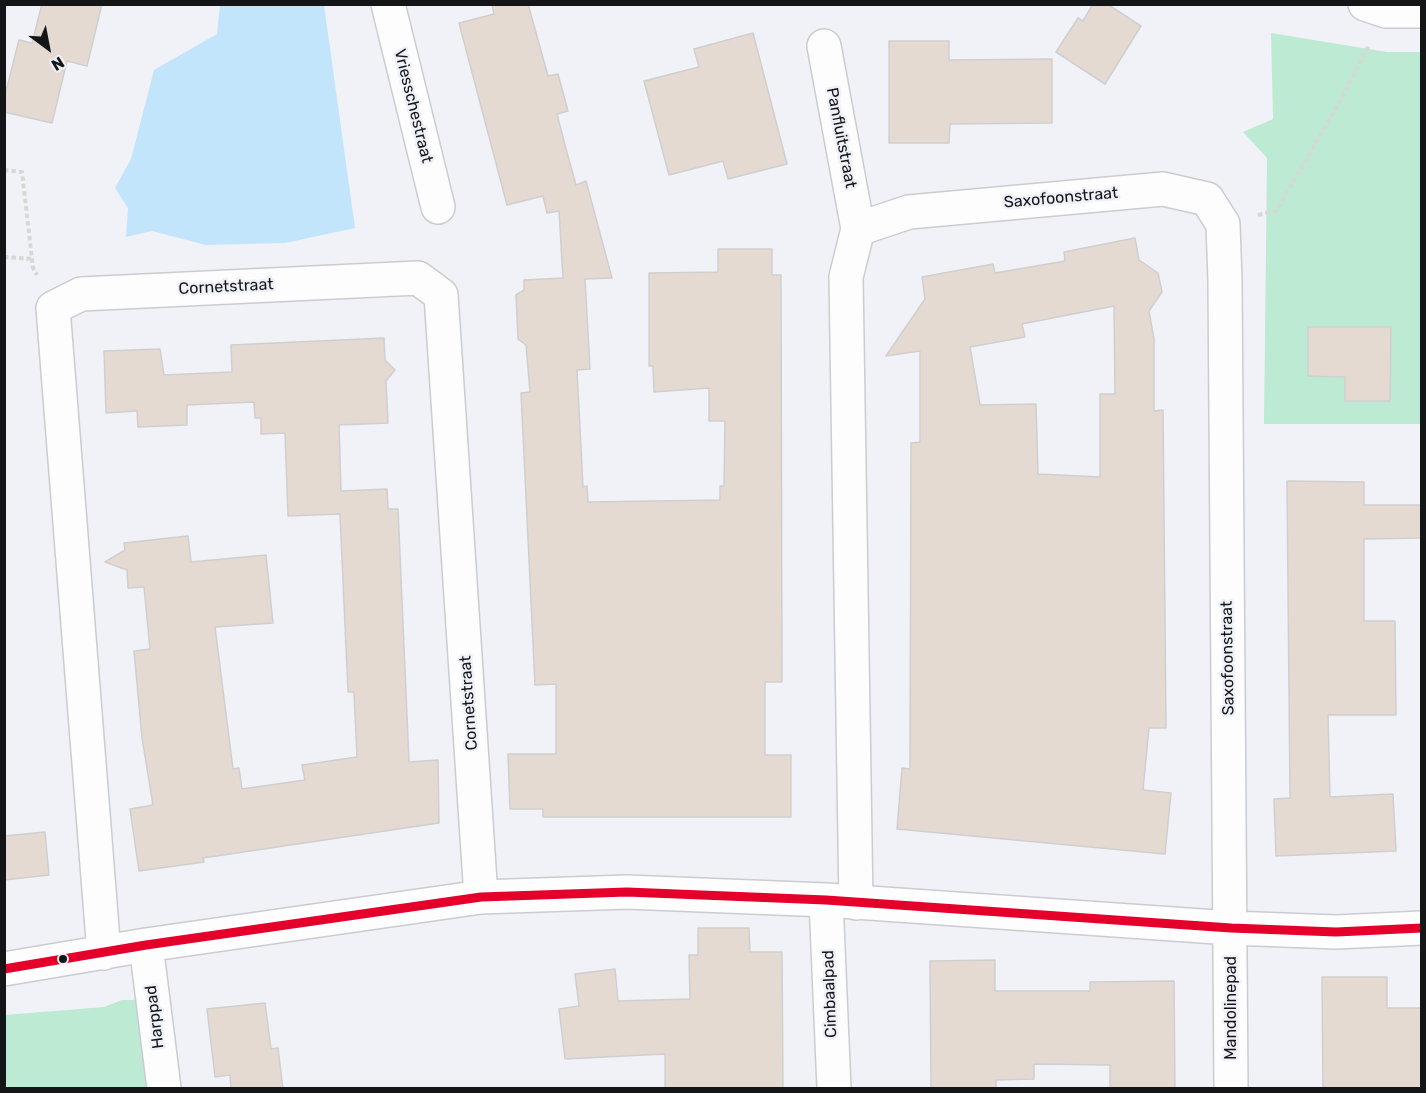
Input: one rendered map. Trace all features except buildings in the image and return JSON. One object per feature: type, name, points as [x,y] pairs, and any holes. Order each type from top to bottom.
[{"type":"street","name":"Vriesschestraat","points":[[388,4],[438,207]]},
{"type":"street","points":[[1376,8],[1422,11]]},
{"type":"street","name":"Panfluitstraat","points":[[824,46],[858,229]]},
{"type":"street","name":"Saxofoonstraat","points":[[858,229],[909,212],[1163,189],[1207,199],[1223,224],[1231,928]]},
{"type":"street","points":[[841,902],[846,277],[858,229]]},
{"type":"street","name":"Cornetstraat","points":[[53,308],[81,294],[418,278],[441,295],[481,897]]},
{"type":"street","points":[[53,308],[104,954]]},
{"type":"street","points":[[4,969],[104,954],[146,945],[481,897],[627,892],[841,902],[1231,928],[1336,932],[1422,928]]},
{"type":"street","name":"Cimbaalpad","points":[[834,1089],[841,902]]},
{"type":"street","name":"Mandolinepad","points":[[1231,928],[1231,1089]]},
{"type":"street","name":"Harppad","points":[[146,945],[164,1089]]},
{"type":"path","points":[[1223,224],[1276,211],[1341,100],[1376,8]]},
{"type":"path","points":[[4,170],[22,172],[33,268],[53,308]]},
{"type":"path","points":[[4,257],[33,259]]},
{"type":"green space","points":[[1271,33],[1387,52],[1421,52],[1421,424],[1264,424],[1267,158],[1243,132],[1273,119]]},
{"type":"green space","points":[[143,996],[155,1088],[5,1088],[5,1015],[104,1007],[122,1000],[133,1000]]},
{"type":"water","points":[[220,5],[324,5],[355,228],[285,243],[206,245],[152,231],[126,237],[128,208],[115,188],[131,159],[154,70],[217,34]]},
{"type":"transit line","points":[[4,969],[146,945],[481,897],[627,892],[826,900],[1231,928],[1336,932],[1422,928]]}]
